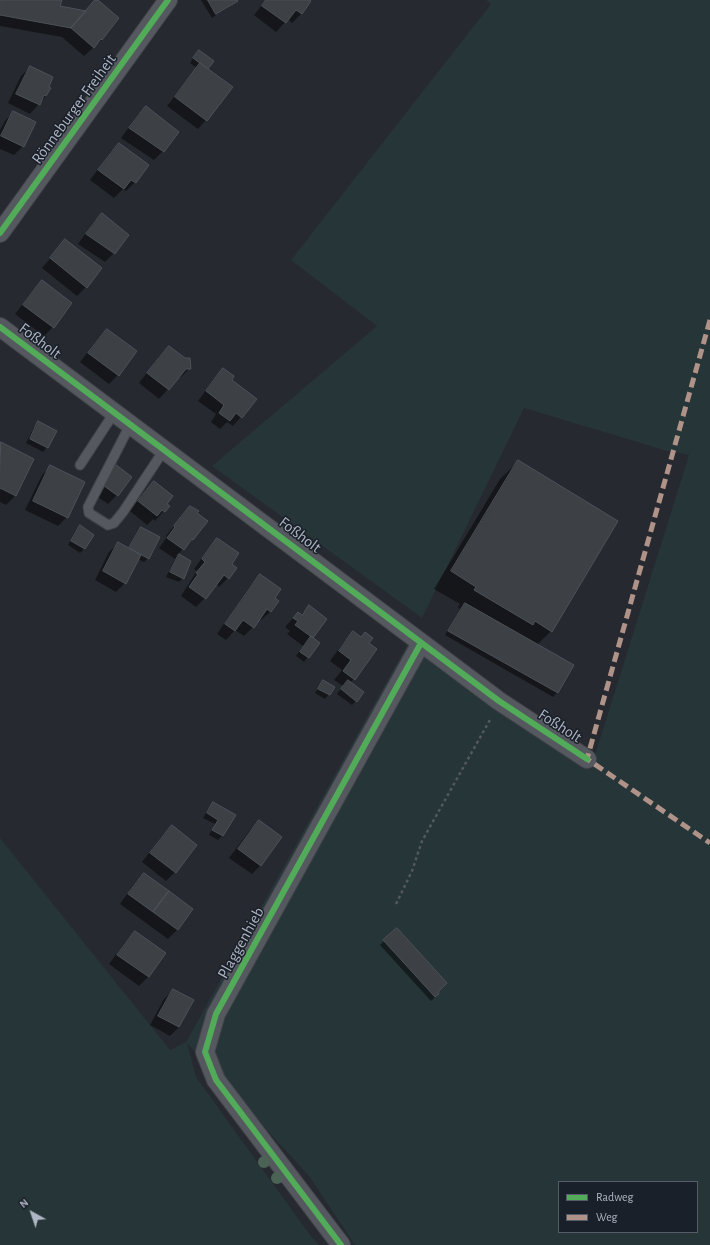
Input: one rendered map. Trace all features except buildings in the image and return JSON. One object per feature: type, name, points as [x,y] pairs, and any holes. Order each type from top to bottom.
[{"type":"street","name":"Rönneburger Freiheit","points":[[0,233],[168,0]]},
{"type":"street","name":"Foßholt","points":[[0,327],[499,702],[587,759]]},
{"type":"street","name":"Plaggenhieb","points":[[341,1245],[216,1080],[205,1052],[216,1014],[421,643]]},
{"type":"lane","points":[[80,465],[114,413]]},
{"type":"lane","points":[[130,425],[88,508],[89,513],[108,525],[114,523],[123,512],[164,450]]},
{"type":"path","points":[[396,904],[412,871],[422,841],[499,702]]},
{"type":"shaded area","points":[[486,0],[710,0],[710,1245],[355,1245],[309,1176],[187,1043],[196,1077],[310,1235],[319,1245],[0,1245],[0,838],[170,1050],[186,1042],[407,645],[486,702],[591,768],[689,455],[664,450],[524,408],[422,618],[212,466],[377,326],[291,260],[491,4]]},
{"type":"marked path","points":[[710,320],[587,759],[710,843]]},
{"type":"cycle path","points":[[0,233],[168,0]]},
{"type":"cycle path","points":[[0,327],[499,701],[587,759]]},
{"type":"cycle path","points":[[341,1245],[216,1080],[205,1052],[216,1014],[421,643]]}]
